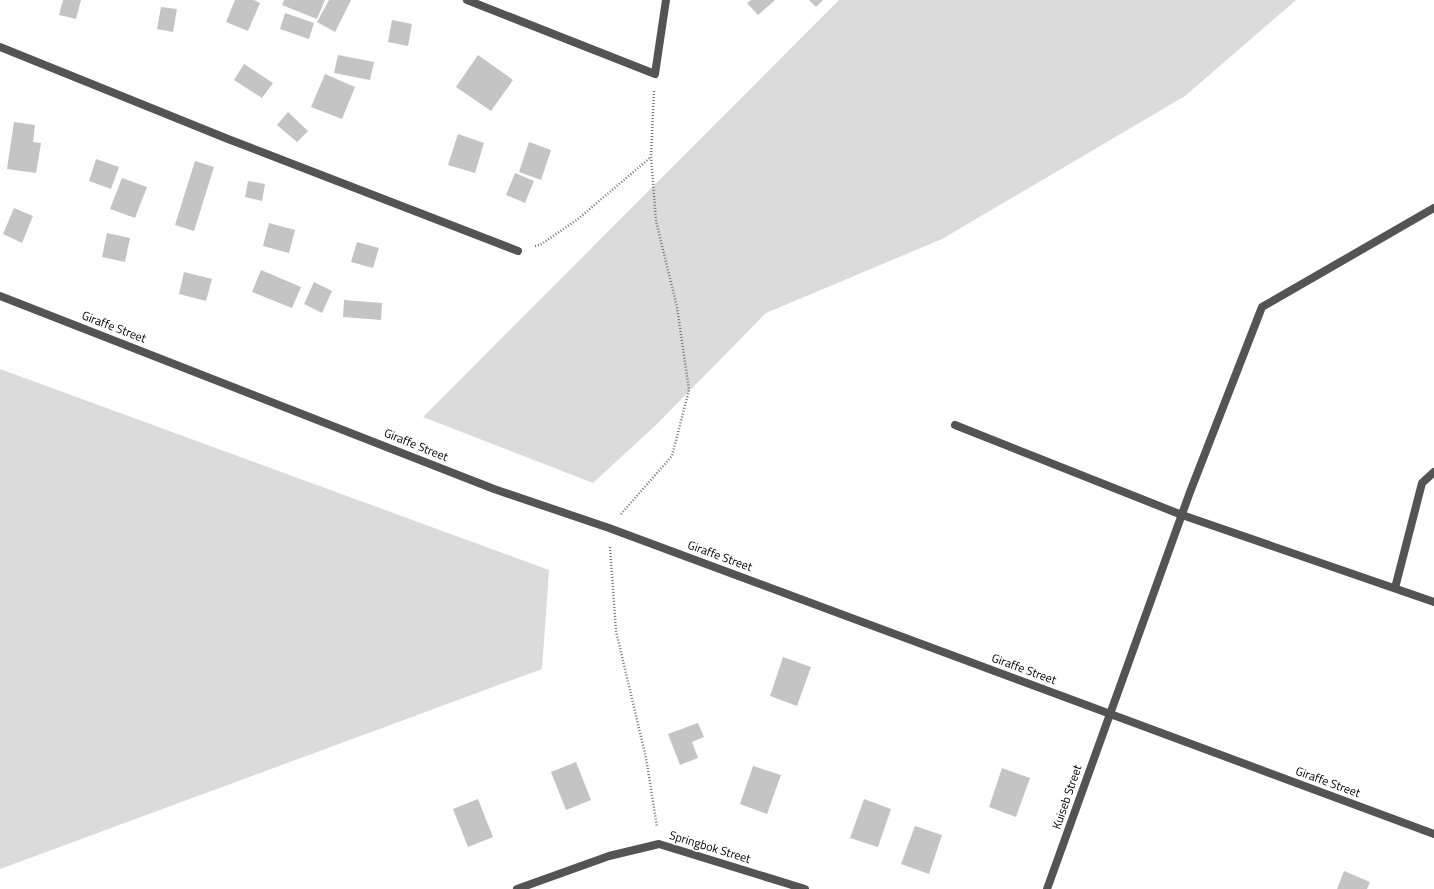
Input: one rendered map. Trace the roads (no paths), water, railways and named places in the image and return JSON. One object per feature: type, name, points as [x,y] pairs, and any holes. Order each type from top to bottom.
[{"type":"street","points":[[467,0],[655,74],[666,0]]},
{"type":"street","points":[[0,47],[228,139],[518,251]]},
{"type":"street","name":"Kuiseb Street","points":[[1047,889],[1109,713],[1182,515],[1262,307],[1434,208]]},
{"type":"street","name":"Giraffe Street","points":[[0,296],[494,489],[609,528],[1434,834]]},
{"type":"street","points":[[955,425],[1182,515],[1434,602]]},
{"type":"street","points":[[1395,588],[1422,483],[1434,472]]},
{"type":"street","name":"Springbok Street","points":[[516,889],[609,856],[659,844],[805,889]]}]
